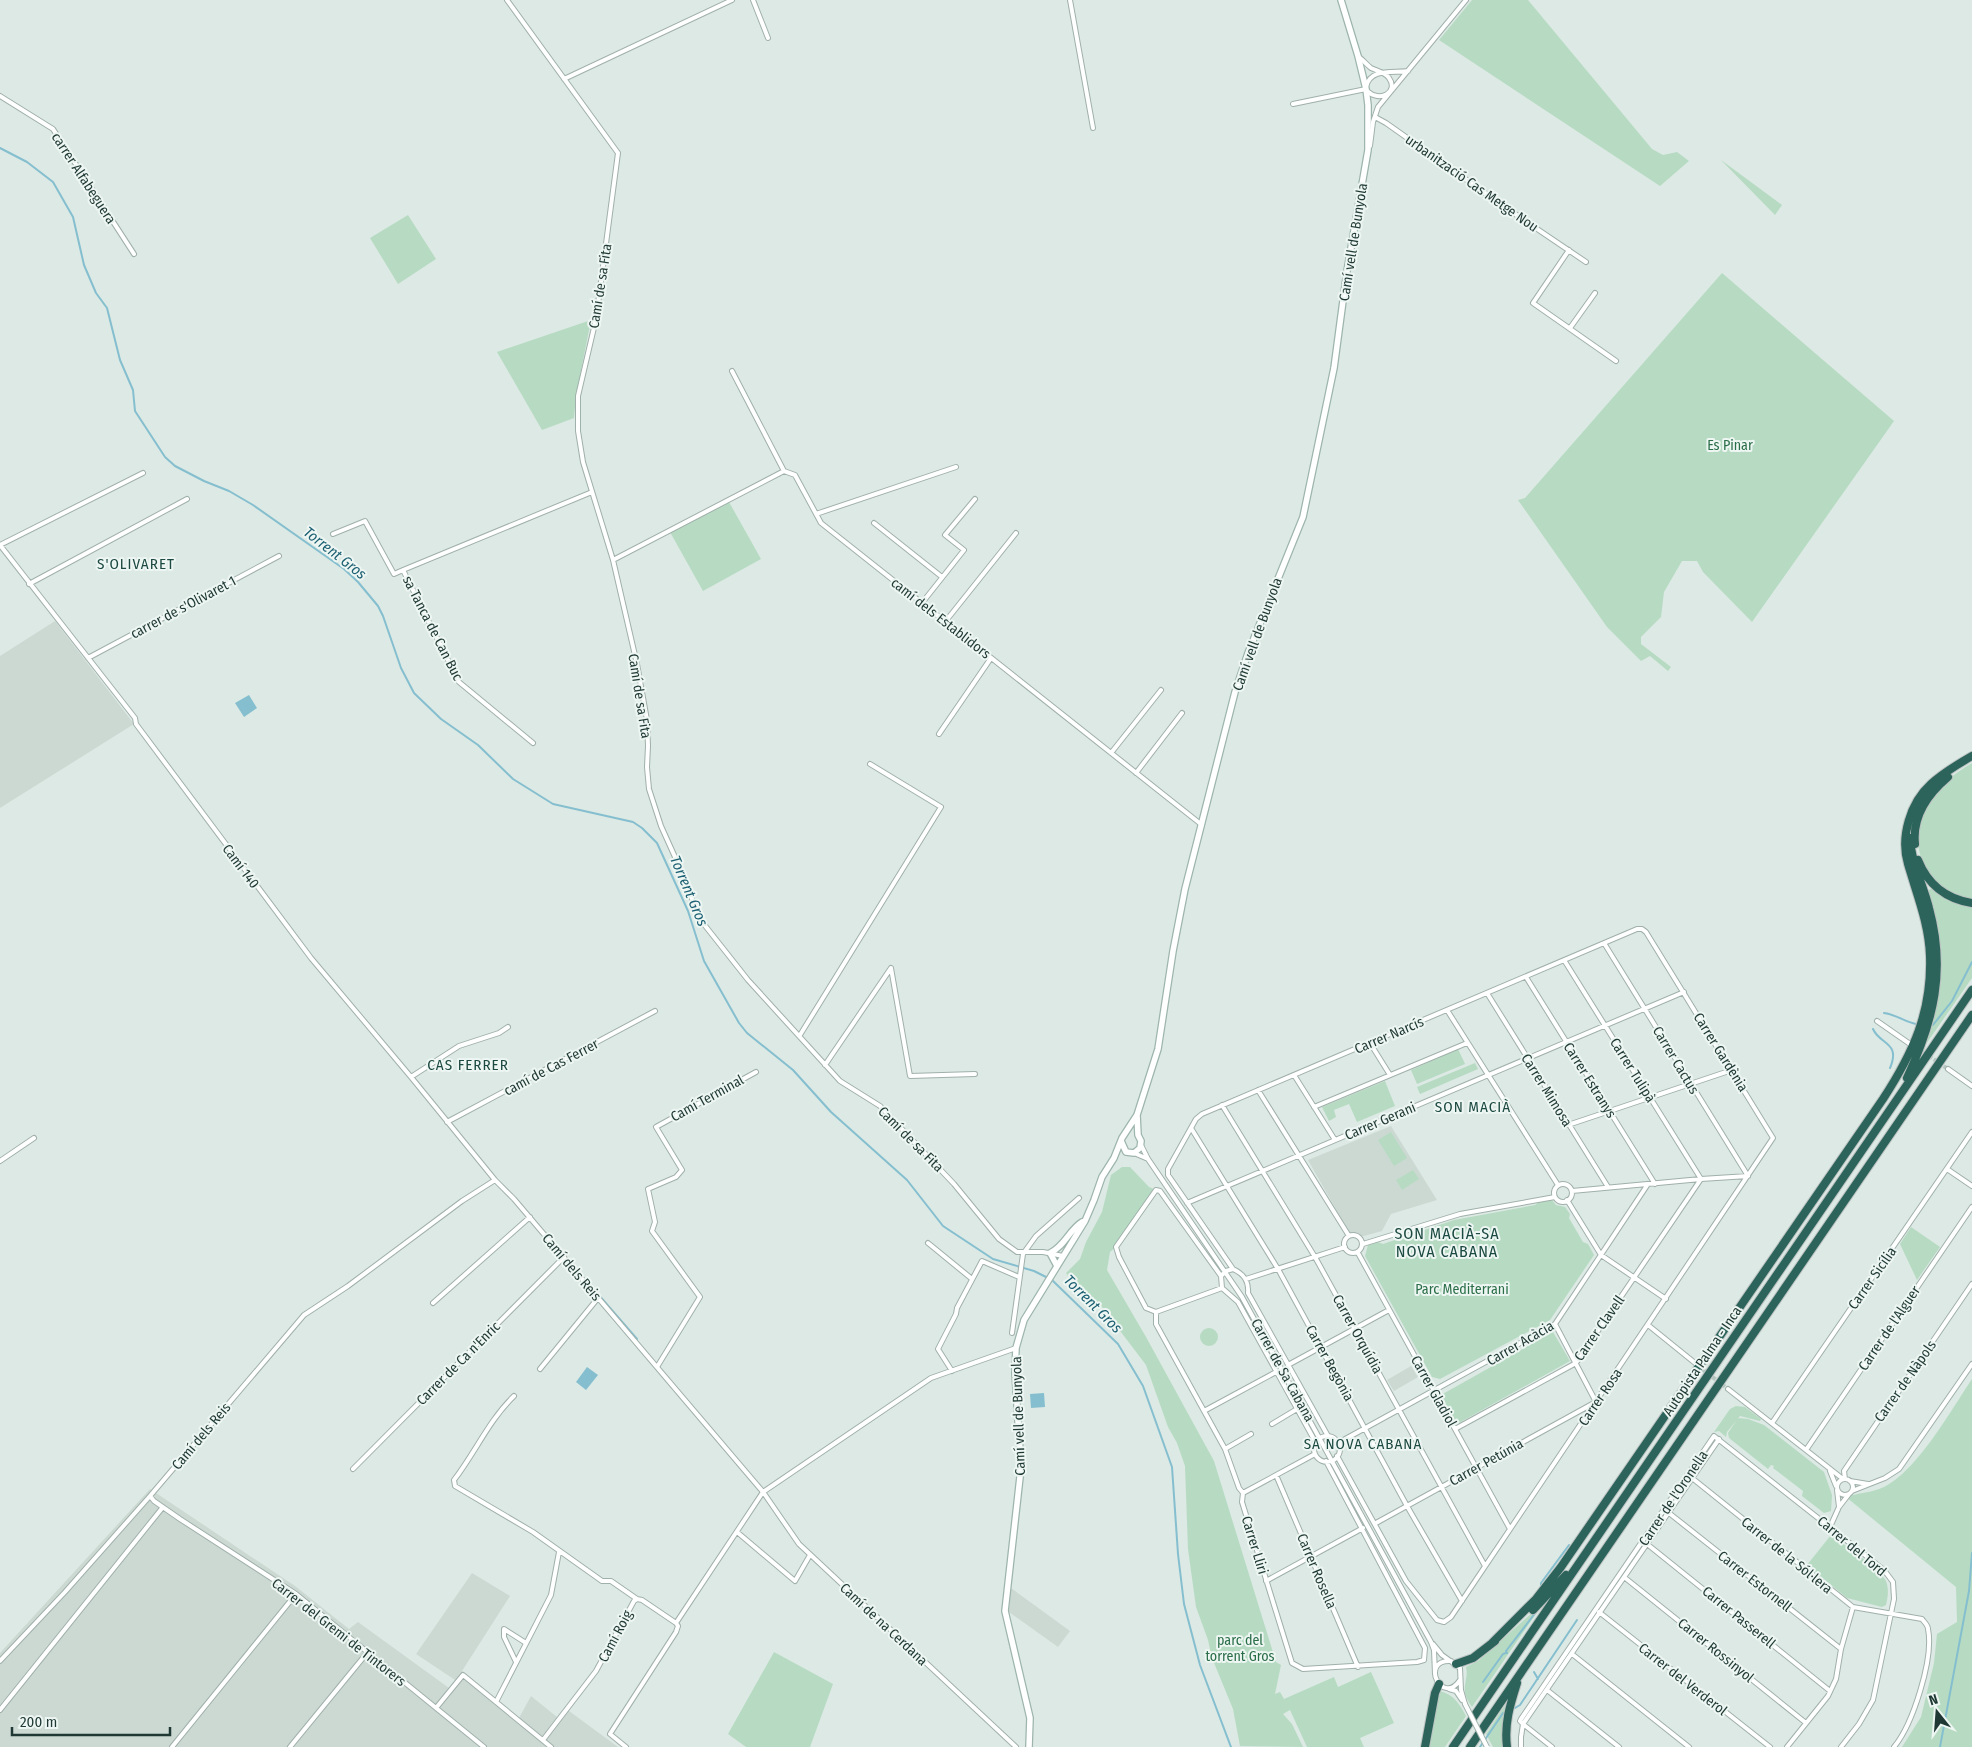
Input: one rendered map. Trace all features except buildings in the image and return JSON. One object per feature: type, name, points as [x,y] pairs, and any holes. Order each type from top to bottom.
[{"type":"highway","points":[[1492,1643],[1536,1599],[1562,1567],[1907,1061],[1919,1034],[1926,1009],[1930,987],[1930,961],[1926,921],[1906,855],[1906,832],[1911,815],[1920,798],[1932,783],[1972,758]]},
{"type":"highway","points":[[1972,758],[1930,794],[1918,816],[1914,840],[1918,861],[1924,874],[1933,886],[1952,898],[1972,903]]},
{"type":"highway","points":[[1898,1098],[1925,1036],[1933,1006],[1937,978],[1934,928],[1913,858],[1910,840],[1911,827],[1916,810],[1925,794],[1946,773]]},
{"type":"highway","name":"Autopista Palma - Inca","points":[[1453,1747],[1972,990]]},
{"type":"highway","name":"Autopista Palma - Inca","points":[[1470,1747],[1972,1015]]},
{"type":"highway","points":[[1454,1663],[1473,1658],[1508,1632],[1540,1603],[1584,1555]]},
{"type":"highway","points":[[1507,1747],[1506,1729],[1508,1713],[1519,1675]]},
{"type":"highway","points":[[1425,1747],[1435,1693],[1442,1686]]},
{"type":"street","name":"Camí de sa Fita","points":[[507,0],[618,153],[596,320],[578,396],[578,431],[592,492],[612,560],[643,695],[647,720],[649,789],[661,826],[684,877],[699,918],[748,980],[800,1035],[840,1082],[880,1106],[954,1184],[999,1239],[1017,1252],[1050,1253],[1064,1256]]},
{"type":"street","points":[[564,79],[732,0]]},
{"type":"street","points":[[752,0],[768,38]]},
{"type":"street","points":[[1070,0],[1093,128]]},
{"type":"street","points":[[1341,0],[1358,56],[1390,81],[1388,94],[1383,97],[1375,97],[1366,89]]},
{"type":"street","points":[[1368,150],[1372,141],[1378,107],[1466,0]]},
{"type":"street","name":"Camí vell de Bunyola","points":[[1029,1747],[1030,1718],[1005,1610],[1021,1468],[1015,1373],[1016,1348],[1024,1320],[1085,1221],[1102,1177],[1137,1115],[1158,1048],[1185,889],[1235,692],[1248,653],[1302,517],[1334,368],[1347,272],[1368,150],[1368,104],[1358,56]]},
{"type":"street","points":[[1366,89],[1367,81],[1372,75],[1408,71]]},
{"type":"street","points":[[1293,104],[1366,89]]},
{"type":"street","name":"carrer Alfabeguera","points":[[0,96],[53,129],[134,254]]},
{"type":"street","name":"urbanització Cas Metge Nou","points":[[1375,118],[1386,123],[1507,209],[1586,262]]},
{"type":"street","points":[[1569,250],[1533,303],[1616,360]]},
{"type":"street","points":[[1570,328],[1595,293]]},
{"type":"street","name":"camí dels Establidors","points":[[732,372],[784,471],[795,475],[821,523],[1202,825]]},
{"type":"street","points":[[816,514],[956,467]]},
{"type":"street","points":[[612,560],[784,471]]},
{"type":"street","points":[[0,545],[143,473]]},
{"type":"street","name":"sa Tanca de Can Buc","points":[[333,534],[366,521],[394,574],[592,492]]},
{"type":"street","points":[[29,584],[187,499]]},
{"type":"street","points":[[922,603],[964,550],[945,535],[975,499]]},
{"type":"street","points":[[874,523],[942,577]]},
{"type":"street","points":[[946,622],[1016,533]]},
{"type":"street","name":"Camí 140","points":[[0,545],[135,718],[136,724],[192,801],[311,958],[494,1180]]},
{"type":"street","name":"carrer de s'Olivaret 1","points":[[88,658],[279,556]]},
{"type":"street","name":"sa Tanca de Can Buc","points":[[403,570],[459,682],[533,744]]},
{"type":"street","points":[[939,734],[991,658]]},
{"type":"street","points":[[1112,753],[1161,690]]},
{"type":"street","points":[[1136,773],[1182,713]]},
{"type":"street","points":[[800,1035],[941,807],[870,764]]},
{"type":"street","name":"Carrer Narcís","points":[[1187,1203],[1168,1175],[1168,1169],[1196,1119],[1202,1114],[1604,943],[1642,929]]},
{"type":"street","name":"Carrer Gardènia","points":[[1642,929],[1646,932],[1684,992],[1774,1138],[1748,1176]]},
{"type":"street","name":"Carrer Cactus","points":[[1604,943],[1748,1176]]},
{"type":"street","name":"Carrer Tulipà","points":[[1564,960],[1701,1179]]},
{"type":"street","points":[[826,1065],[891,968],[910,1076],[975,1074]]},
{"type":"street","name":"Carrer Estranys","points":[[1526,977],[1655,1184]]},
{"type":"street","name":"Carrer Gerani","points":[[1187,1203],[1684,992]]},
{"type":"street","name":"Carrer Mimosa","points":[[1487,993],[1608,1187]]},
{"type":"street","points":[[1447,1010],[1558,1185]]},
{"type":"street","name":"camí de Cas Ferrer","points":[[447,1122],[656,1012]]},
{"type":"street","points":[[1877,1021],[1910,1044]]},
{"type":"street","points":[[411,1077],[459,1046],[499,1033],[508,1027]]},
{"type":"street","points":[[1370,1043],[1390,1075]]},
{"type":"street","points":[[1314,1107],[1467,1043]]},
{"type":"street","points":[[1948,1069],[1972,1086]]},
{"type":"street","points":[[1568,1125],[1732,1070]]},
{"type":"street","name":"Camí Terminal","points":[[657,1367],[700,1297],[652,1232],[655,1222],[648,1190],[676,1177],[682,1170],[656,1127],[756,1072]]},
{"type":"street","points":[[1294,1075],[1335,1140]]},
{"type":"street","points":[[1258,1090],[1349,1236]]},
{"type":"street","name":"Carrer Orquídia","points":[[1222,1105],[1316,1257],[1485,1566]]},
{"type":"street","name":"Camí vell de Bunyola","points":[[1137,1115],[1138,1136]]},
{"type":"street","name":"Carrer Begònia","points":[[1191,1128],[1278,1269],[1407,1506],[1462,1601]]},
{"type":"street","name":"Carrer Sicília","points":[[1772,1423],[1972,1132]]},
{"type":"street","points":[[1126,1152],[1121,1144],[1123,1137],[1130,1133],[1138,1136],[1141,1144],[1140,1148],[1134,1153]]},
{"type":"street","points":[[0,1161],[34,1138]]},
{"type":"street","name":"Carrer de Sa Cabana","points":[[1141,1144],[1148,1159],[1242,1297],[1321,1438],[1431,1642],[1434,1650],[1435,1674]]},
{"type":"street","points":[[1114,1158],[1126,1152],[1148,1159]]},
{"type":"street","points":[[1947,1169],[1972,1186]]},
{"type":"street","points":[[1572,1191],[1748,1176]]},
{"type":"street","name":"Carrer Rosa","points":[[1376,1523],[1406,1581],[1437,1620],[1444,1622],[1451,1618],[1748,1176]]},
{"type":"street","name":"Carrer Clavell","points":[[1455,1429],[1576,1363],[1701,1179]]},
{"type":"street","name":"Camí dels Reis","points":[[0,1661],[65,1592],[150,1496],[304,1315],[348,1286],[462,1201],[494,1180],[530,1217],[763,1492]]},
{"type":"street","points":[[1566,1184],[1572,1191],[1572,1196],[1568,1200],[1560,1201],[1555,1197],[1554,1189],[1558,1185],[1566,1184]]},
{"type":"street","name":"Carrer Acàcia","points":[[1338,1443],[1555,1324],[1648,1184]]},
{"type":"street","points":[[1187,1203],[1233,1269],[1246,1279],[1249,1286],[1248,1293],[1288,1365],[1328,1436],[1338,1443],[1337,1456],[1333,1460],[1326,1461],[1320,1459],[1316,1454],[1316,1443],[1238,1302],[1222,1288],[1221,1276],[1160,1191],[1156,1190],[1116,1248],[1118,1257],[1146,1308],[1156,1312],[1222,1288]]},
{"type":"street","points":[[1362,1244],[1460,1214],[1555,1197]]},
{"type":"street","points":[[1012,1333],[1021,1262],[1025,1251],[1036,1236],[1079,1198]]},
{"type":"street","points":[[1568,1200],[1601,1254],[1666,1299]]},
{"type":"street","name":"Carrer de l'Alguer","points":[[1806,1450],[1972,1207]]},
{"type":"street","points":[[433,1302],[530,1217]]},
{"type":"street","points":[[1057,1266],[1050,1253],[1062,1246],[1078,1225],[1085,1221]]},
{"type":"street","points":[[1349,1236],[1357,1236],[1362,1244],[1362,1248],[1358,1253],[1351,1253],[1345,1247],[1345,1241],[1349,1236]]},
{"type":"street","points":[[928,1243],[972,1280]]},
{"type":"street","points":[[1246,1279],[1345,1247]]},
{"type":"street","name":"Carrer Gladiol","points":[[1358,1253],[1510,1529]]},
{"type":"street","name":"Carrer de Ca n'Enric","points":[[353,1469],[564,1257]]},
{"type":"street","points":[[952,1371],[938,1349],[982,1261],[1019,1278]]},
{"type":"street","points":[[1221,1276],[1226,1271],[1233,1269]]},
{"type":"street","name":"Carrer de Nàpols","points":[[1846,1480],[1844,1471],[1972,1284]]},
{"type":"street","points":[[1233,1297],[1242,1297],[1248,1293]]},
{"type":"street","points":[[540,1369],[598,1298]]},
{"type":"street","points":[[1288,1365],[1390,1310]]},
{"type":"street","name":"Carrer Lliri","points":[[1156,1312],[1156,1324],[1225,1449],[1238,1488],[1243,1493],[1242,1502],[1292,1663],[1302,1669],[1358,1667],[1424,1660],[1425,1648],[1363,1528]]},
{"type":"street","points":[[1555,1324],[1596,1402]]},
{"type":"street","points":[[1648,1326],[1695,1364]]},
{"type":"street","points":[[626,1747],[610,1734],[676,1632],[678,1626],[676,1623],[763,1492],[931,1378],[1016,1348]]},
{"type":"street","points":[[1829,1469],[1842,1495],[1885,1478],[1899,1469],[1972,1364]]},
{"type":"street","points":[[1204,1411],[1276,1372]]},
{"type":"street","points":[[1728,1389],[1829,1469],[1852,1484],[1850,1492],[1839,1507],[1830,1527]]},
{"type":"street","points":[[514,1396],[501,1408],[470,1460],[454,1480],[455,1486],[533,1532],[602,1581],[611,1581],[637,1599]]},
{"type":"street","name":"Carrer Petúnia","points":[[1376,1523],[1596,1402]]},
{"type":"street","points":[[1272,1424],[1296,1409]]},
{"type":"street","points":[[1225,1449],[1251,1434]]},
{"type":"street","points":[[1316,1443],[1321,1438],[1328,1436]]},
{"type":"street","name":"Carrer de l'Oronella","points":[[1714,1436],[1719,1439],[1692,1478],[1548,1690],[1523,1724],[1520,1722],[1714,1436]]},
{"type":"street","name":"Carrer del Tord","points":[[1719,1439],[1884,1570],[1893,1582],[1894,1599],[1873,1700],[1859,1724],[1841,1747]]},
{"type":"street","points":[[1243,1493],[1316,1454]]},
{"type":"street","points":[[1337,1456],[1376,1523]]},
{"type":"street","points":[[1266,1581],[1363,1528],[1326,1461]]},
{"type":"street","name":"Carrer Rosella","points":[[1276,1475],[1358,1667]]},
{"type":"street","name":"Carrer de la Sól·lera","points":[[1692,1478],[1853,1607],[1922,1619],[1928,1626],[1925,1668],[1917,1702],[1908,1725],[1894,1747]]},
{"type":"street","points":[[1839,1507],[1837,1488],[1839,1481],[1846,1480],[1868,1484]]},
{"type":"street","name":"Camí de na Cerdana","points":[[763,1492],[791,1533],[810,1555],[1016,1747]]},
{"type":"street","points":[[0,1709],[164,1507],[150,1496]]},
{"type":"street","name":"Carrer del Gremi de Tintorers","points":[[164,1507],[296,1594],[484,1747]]},
{"type":"street","name":"Carrer Estornell","points":[[1669,1513],[1841,1649]]},
{"type":"street","points":[[737,1532],[794,1581],[810,1555]]},
{"type":"street","name":"Carrer Passerell","points":[[1647,1544],[1830,1691]]},
{"type":"street","points":[[496,1702],[551,1595],[560,1552]]},
{"type":"street","name":"Carrer Rossinyol","points":[[1624,1577],[1806,1723]]},
{"type":"street","points":[[172,1747],[296,1594]]},
{"type":"street","name":"Camí Roig","points":[[542,1740],[596,1671],[637,1599],[642,1600],[676,1623]]},
{"type":"street","points":[[1787,1747],[1828,1696],[1836,1679],[1841,1649],[1853,1607]]},
{"type":"street","name":"Carrer del Verderol","points":[[1596,1610],[1770,1747]]},
{"type":"street","points":[[516,1662],[504,1637],[504,1629],[526,1642]]},
{"type":"street","name":"Carrer de Sa Cabana","points":[[1431,1642],[1442,1655],[1454,1663]]},
{"type":"street","points":[[290,1747],[367,1653]]},
{"type":"street","points":[[1572,1654],[1689,1747]]},
{"type":"street","points":[[1464,1704],[1460,1680],[1462,1672],[1454,1663],[1440,1664],[1435,1674],[1442,1686],[1456,1691],[1487,1747]]},
{"type":"street","points":[[436,1708],[463,1675],[551,1747]]},
{"type":"street","points":[[1442,1686],[1452,1687],[1460,1680]]},
{"type":"street","points":[[1548,1690],[1619,1747]]},
{"type":"street","points":[[1521,1747],[1523,1724],[1552,1747]]},
{"type":"shaded area","points":[[55,621],[134,724],[0,808],[0,656]]},
{"type":"shaded area","points":[[1391,1126],[1437,1200],[1391,1214],[1382,1231],[1364,1236],[1351,1236],[1308,1160]]},
{"type":"shaded area","points":[[1411,1366],[1418,1377],[1394,1391],[1387,1380]]},
{"type":"shaded area","points":[[150,1489],[295,1586],[349,1629],[358,1622],[449,1688],[455,1680],[416,1654],[472,1573],[510,1596],[462,1671],[519,1718],[531,1696],[557,1717],[565,1708],[618,1747],[0,1747],[0,1653]]},
{"type":"shaded area","points":[[1011,1588],[1070,1631],[1058,1647],[1009,1612]]},
{"type":"green space","points":[[1472,0],[1528,0],[1652,149],[1663,155],[1677,152],[1689,161],[1660,186],[1439,40]]},
{"type":"green space","points":[[1721,160],[1782,205],[1775,215]]},
{"type":"green space","points":[[408,215],[436,259],[398,284],[370,238]]},
{"type":"green space","name":"Es Pinar","points":[[1722,273],[1894,421],[1752,622],[1703,572],[1697,561],[1682,561],[1664,592],[1661,617],[1641,637],[1641,644],[1671,667],[1668,671],[1650,656],[1641,661],[1607,627],[1518,500],[1525,498]]},
{"type":"green space","points":[[591,320],[576,396],[574,418],[542,430],[497,352]]},
{"type":"green space","points":[[729,502],[761,559],[703,591],[670,532]]},
{"type":"green space","points":[[1972,763],[1972,899],[1956,895],[1943,888],[1932,878],[1924,866],[1918,838],[1925,808],[1934,794],[1946,782]]},
{"type":"green space","points":[[1932,888],[1951,900],[1972,906],[1972,978],[1924,1047],[1938,996],[1940,971],[1927,891]]},
{"type":"green space","points":[[1458,1049],[1465,1064],[1417,1084],[1411,1070]]},
{"type":"green space","points":[[1475,1063],[1478,1069],[1420,1094],[1417,1087]]},
{"type":"green space","points":[[1385,1081],[1395,1106],[1357,1122],[1349,1104],[1334,1110],[1336,1117],[1329,1121],[1322,1107]]},
{"type":"green space","points":[[1391,1132],[1407,1158],[1394,1166],[1378,1140]]},
{"type":"green space","name":"parc del torrent Gros","points":[[1122,1167],[1130,1167],[1149,1187],[1156,1190],[1116,1247],[1110,1252],[1107,1270],[1214,1461],[1276,1662],[1281,1665],[1275,1694],[1280,1692],[1284,1699],[1334,1677],[1338,1687],[1371,1672],[1394,1723],[1360,1738],[1364,1747],[1307,1747],[1290,1710],[1283,1714],[1292,1724],[1303,1747],[1240,1746],[1233,1709],[1212,1658],[1208,1640],[1196,1607],[1188,1549],[1185,1466],[1177,1443],[1168,1427],[1146,1365],[1102,1307],[1083,1294],[1066,1273],[1080,1259],[1086,1242],[1102,1212],[1111,1175]]},
{"type":"green space","points":[[1413,1170],[1419,1179],[1402,1190],[1396,1180]]},
{"type":"green space","name":"Parc Mediterrani","points":[[1552,1200],[1556,1205],[1565,1207],[1583,1242],[1588,1244],[1594,1255],[1550,1320],[1440,1379],[1432,1377],[1365,1256],[1368,1245],[1378,1242],[1383,1244],[1454,1220]]},
{"type":"green space","points":[[1911,1227],[1940,1247],[1917,1280],[1900,1244]]},
{"type":"green space","points":[[1209,1328],[1215,1331],[1218,1337],[1215,1343],[1209,1346],[1203,1343],[1200,1337],[1203,1331]]},
{"type":"green space","points":[[1553,1332],[1570,1361],[1457,1424],[1441,1395]]},
{"type":"green space","points":[[1972,1379],[1972,1747],[1902,1747],[1921,1717],[1934,1663],[1937,1634],[1957,1622],[1956,1587],[1846,1497],[1879,1489],[1892,1482],[1905,1471],[1931,1441]]},
{"type":"green space","points":[[1736,1406],[1745,1407],[1761,1419],[1760,1421],[1740,1416],[1727,1432],[1726,1437],[1719,1431],[1714,1432],[1730,1409]]},
{"type":"green space","points":[[1738,1418],[1748,1419],[1764,1425],[1824,1472],[1832,1495],[1831,1511],[1824,1513],[1802,1496],[1803,1491],[1773,1468],[1774,1466],[1771,1465],[1768,1469],[1729,1438],[1728,1433]]},
{"type":"green space","points":[[1831,1535],[1869,1563],[1886,1581],[1888,1596],[1886,1605],[1882,1607],[1847,1598],[1807,1565]]},
{"type":"green space","points":[[1541,1605],[1472,1707],[1465,1692],[1466,1667],[1478,1661]]},
{"type":"green space","points":[[774,1652],[833,1684],[810,1747],[746,1747],[728,1734]]},
{"type":"green space","points":[[1440,1691],[1456,1700],[1466,1716],[1445,1747],[1427,1747],[1433,1725],[1437,1696],[1439,1696]]},
{"type":"green space","points":[[1505,1705],[1503,1733],[1505,1747],[1493,1747],[1486,1734]]},
{"type":"water","points":[[249,695],[257,708],[244,717],[235,703]]},
{"type":"water","points":[[587,1367],[598,1375],[586,1390],[576,1382]]},
{"type":"water","points":[[1044,1393],[1045,1407],[1031,1408],[1030,1394]]},
{"type":"waterway","name":"Torrent Gros","points":[[0,148],[27,162],[53,182],[73,217],[84,265],[96,293],[107,308],[120,360],[133,390],[135,411],[165,457],[175,466],[229,491],[253,505],[344,569],[358,582],[378,606],[401,668],[414,693],[441,719],[478,745],[513,779],[553,804],[633,822],[642,828],[657,843],[688,911],[704,961],[739,1023],[747,1033],[793,1070],[831,1112],[907,1180],[943,1226],[993,1259],[1034,1271],[1048,1278]]},
{"type":"waterway","points":[[1933,1025],[1952,1001],[1972,962]]},
{"type":"waterway","points":[[1884,1013],[1916,1024]]},
{"type":"waterway","points":[[1873,1029],[1891,1048],[1893,1060],[1890,1068]]},
{"type":"waterway","name":"Torrent Gros","points":[[1052,1280],[1118,1344],[1143,1386],[1172,1467],[1178,1554],[1184,1604],[1200,1665],[1231,1747]]},
{"type":"waterway","points":[[597,1293],[637,1339]]},
{"type":"waterway","points":[[1541,1587],[1541,1583],[1569,1545]]},
{"type":"waterway","points":[[1940,1747],[1969,1591],[1972,1553]]},
{"type":"waterway","points":[[1507,1653],[1506,1651],[1536,1612]]},
{"type":"waterway","points":[[1515,1708],[1520,1705],[1577,1620]]},
{"type":"waterway","points":[[1483,1682],[1503,1654],[1506,1653]]},
{"type":"waterway","points":[[1534,1672],[1538,1679]]},
{"type":"waterway","points":[[1480,1747],[1503,1713]]},
{"type":"tunnel","points":[[1919,1049],[1948,1069]]},
{"type":"tunnel","points":[[1698,1366],[1728,1389]]},
{"type":"district","name":"S'OLIVARET","points":[[136,564]]},
{"type":"district","name":"CAS FERRER","points":[[468,1065]]},
{"type":"district","name":"SON MACIÀ","points":[[1473,1107]]},
{"type":"district","name":"SON MACIÀ-SA NOVA CABANA","points":[[1447,1242]]},
{"type":"district","name":"SA NOVA CABANA","points":[[1363,1444]]}]
